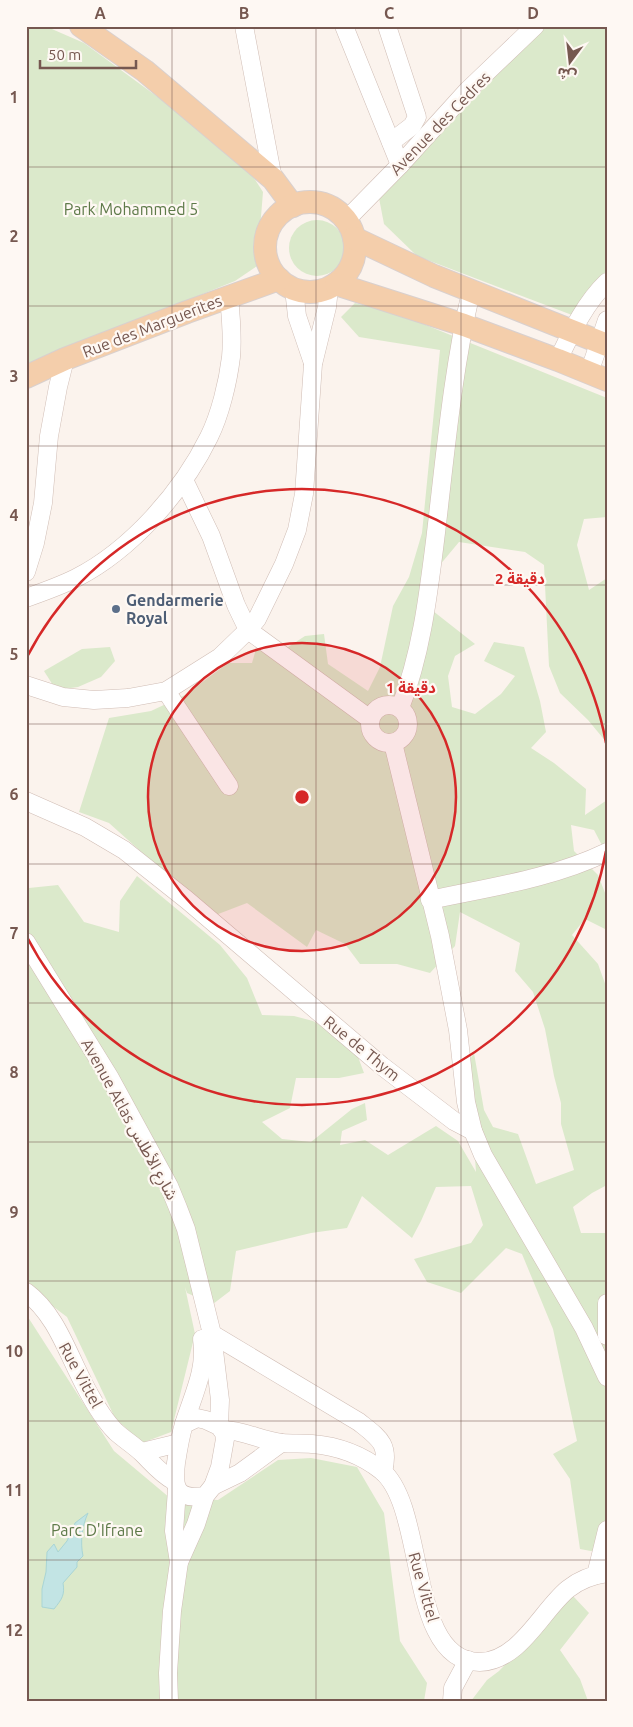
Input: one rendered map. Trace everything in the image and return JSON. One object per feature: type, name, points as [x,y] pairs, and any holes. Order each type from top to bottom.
[{"type":"main road","points":[[81,26],[145,71],[273,179],[293,206]]},
{"type":"main road","points":[[350,229],[355,248],[352,263],[344,276],[332,286],[311,292],[286,284],[269,265],[265,248],[266,239],[278,215],[302,203],[322,204],[331,208],[350,229],[434,276],[603,343]]},
{"type":"main road","name":"Rue des Marguerites","points":[[26,377],[65,359],[228,296],[286,284]]},
{"type":"main road","points":[[332,286],[464,325],[598,377]]},
{"type":"street","points":[[244,26],[273,179]]},
{"type":"street","points":[[344,26],[400,165]]},
{"type":"street","points":[[387,26],[417,117],[412,126],[391,142]]},
{"type":"street","name":"Avenue des Cedres","points":[[350,229],[400,165],[468,90],[535,26]]},
{"type":"street","points":[[558,360],[573,330],[600,288],[607,282]]},
{"type":"street","points":[[286,284],[313,364]]},
{"type":"street","points":[[26,685],[63,696],[94,700],[128,698],[166,691],[220,657],[257,619],[284,564],[297,530],[304,494],[313,364],[332,286]]},
{"type":"street","points":[[400,708],[410,681],[424,615],[464,325],[471,292]]},
{"type":"street","points":[[26,598],[77,578],[103,562],[129,541],[154,516],[184,480],[210,436],[227,378],[231,356],[232,332],[228,296]]},
{"type":"street","points":[[598,377],[607,320]]},
{"type":"street","points":[[26,572],[42,512],[49,436],[65,359]]},
{"type":"street","points":[[184,480],[211,536],[236,605],[248,630],[370,719]]},
{"type":"street","points":[[166,691],[229,786]]},
{"type":"street","points":[[386,705],[400,708],[408,721],[405,735],[393,743],[385,743],[378,740],[372,734],[369,727],[373,712],[378,707],[386,705]]},
{"type":"street","points":[[393,743],[440,936],[458,1030],[466,1102],[473,1131],[482,1155],[584,1328],[607,1377]]},
{"type":"street","name":"Rue de Thym","points":[[26,801],[85,827],[124,850],[187,900],[382,1066],[448,1116],[473,1131]]},
{"type":"street","points":[[430,900],[539,877],[607,852]]},
{"type":"street","name":"Avenue Atlas شارع الأطلس","points":[[26,942],[110,1078],[169,1186],[186,1229],[212,1334],[220,1400],[221,1428],[225,1439],[220,1467],[179,1562]]},
{"type":"street","name":"Avenue Atlas شارع الأطلس","points":[[26,956],[91,1063],[165,1197],[179,1233],[191,1276],[204,1353],[202,1372],[179,1443],[174,1531],[179,1562]]},
{"type":"street","name":"Rue Vittel","points":[[26,1292],[50,1316],[86,1388],[106,1420],[125,1440],[142,1452],[176,1486]]},
{"type":"street","points":[[607,1303],[607,1336]]},
{"type":"street","points":[[212,1334],[359,1422],[380,1439],[385,1455],[383,1472]]},
{"type":"street","name":"Rue Vittel","points":[[184,1424],[197,1418],[206,1420],[221,1428],[281,1443],[312,1444],[350,1452],[383,1472],[400,1500],[408,1525],[426,1603],[438,1635],[450,1651],[456,1656],[468,1660]]},
{"type":"street","points":[[142,1452],[179,1443]]},
{"type":"street","points":[[176,1486],[191,1497],[209,1491],[240,1473],[281,1443]]},
{"type":"street","points":[[452,1701],[453,1688],[468,1660],[490,1661],[509,1652],[533,1630],[568,1589],[578,1582],[601,1574],[607,1530]]},
{"type":"street","points":[[168,1701],[172,1611],[179,1562]]},
{"type":"green space","name":"Park Mohammed 5","points":[[35,26],[45,26],[84,43],[241,158],[263,192],[257,266],[235,281],[26,365],[26,30]]},
{"type":"green space","points":[[543,26],[607,26],[607,274],[572,315],[417,256],[384,224],[379,198]]},
{"type":"green space","points":[[317,220],[328,222],[337,228],[343,237],[345,248],[343,259],[337,268],[328,274],[317,276],[306,274],[297,268],[291,259],[289,248],[291,237],[297,228],[306,222]]},
{"type":"green space","points":[[355,303],[401,315],[607,398],[607,517],[584,519],[577,545],[589,590],[607,578],[607,743],[588,720],[560,693],[549,666],[544,565],[525,552],[459,542],[439,566],[433,611],[475,644],[455,656],[448,676],[452,707],[475,714],[501,694],[515,676],[484,661],[494,642],[524,647],[540,701],[546,732],[531,748],[554,763],[586,789],[585,815],[607,800],[607,855],[594,830],[571,825],[574,851],[598,875],[607,898],[607,930],[585,919],[572,935],[598,964],[607,989],[607,1185],[573,1207],[581,1233],[607,1233],[607,1554],[580,1549],[570,1479],[553,1454],[577,1441],[553,1329],[522,1254],[506,1248],[461,1293],[427,1282],[414,1259],[471,1243],[483,1225],[471,1186],[436,1187],[412,1238],[362,1196],[347,1228],[311,1233],[236,1251],[230,1291],[213,1304],[187,1293],[185,1287],[195,1334],[171,1432],[142,1443],[115,1418],[67,1317],[26,1286],[26,883],[29,888],[58,885],[84,922],[119,932],[120,901],[137,876],[220,945],[247,978],[262,1015],[294,1016],[313,1021],[354,1046],[364,1073],[339,1078],[296,1078],[290,1108],[262,1122],[282,1139],[311,1142],[352,1109],[365,1103],[367,1120],[342,1131],[340,1145],[365,1140],[388,1155],[436,1126],[458,1141],[476,1172],[472,1117],[465,1067],[474,1053],[484,1110],[493,1127],[518,1134],[536,1184],[574,1170],[561,1124],[561,1103],[545,1029],[533,992],[515,971],[520,943],[460,912],[455,946],[430,973],[397,964],[360,964],[345,944],[316,930],[307,947],[247,903],[213,916],[109,823],[79,812],[109,718],[151,711],[185,695],[228,663],[252,663],[256,649],[285,649],[305,636],[324,634],[328,664],[368,691],[380,667],[393,606],[409,577],[422,533],[440,350],[359,337],[341,317]]},
{"type":"green space","points":[[110,647],[115,661],[101,677],[78,687],[56,690],[44,671],[82,649]]},
{"type":"green space","name":"Parc D'Ifrane","points":[[26,1314],[114,1451],[170,1498],[218,1500],[278,1460],[311,1458],[357,1467],[384,1513],[400,1641],[427,1683],[424,1701],[26,1701]]},
{"type":"green space","points":[[573,1596],[589,1613],[560,1650],[580,1679],[588,1701],[471,1701],[487,1680],[499,1671]]},
{"type":"water","points":[[88,1513],[82,1534],[83,1556],[77,1562],[77,1567],[63,1583],[64,1591],[62,1597],[54,1609],[42,1607],[42,1589],[46,1572],[47,1552],[54,1544],[58,1552],[67,1541],[75,1523]]},
{"type":"place","name":"Gendarmerie Royal","points":[[116,609]]}]
